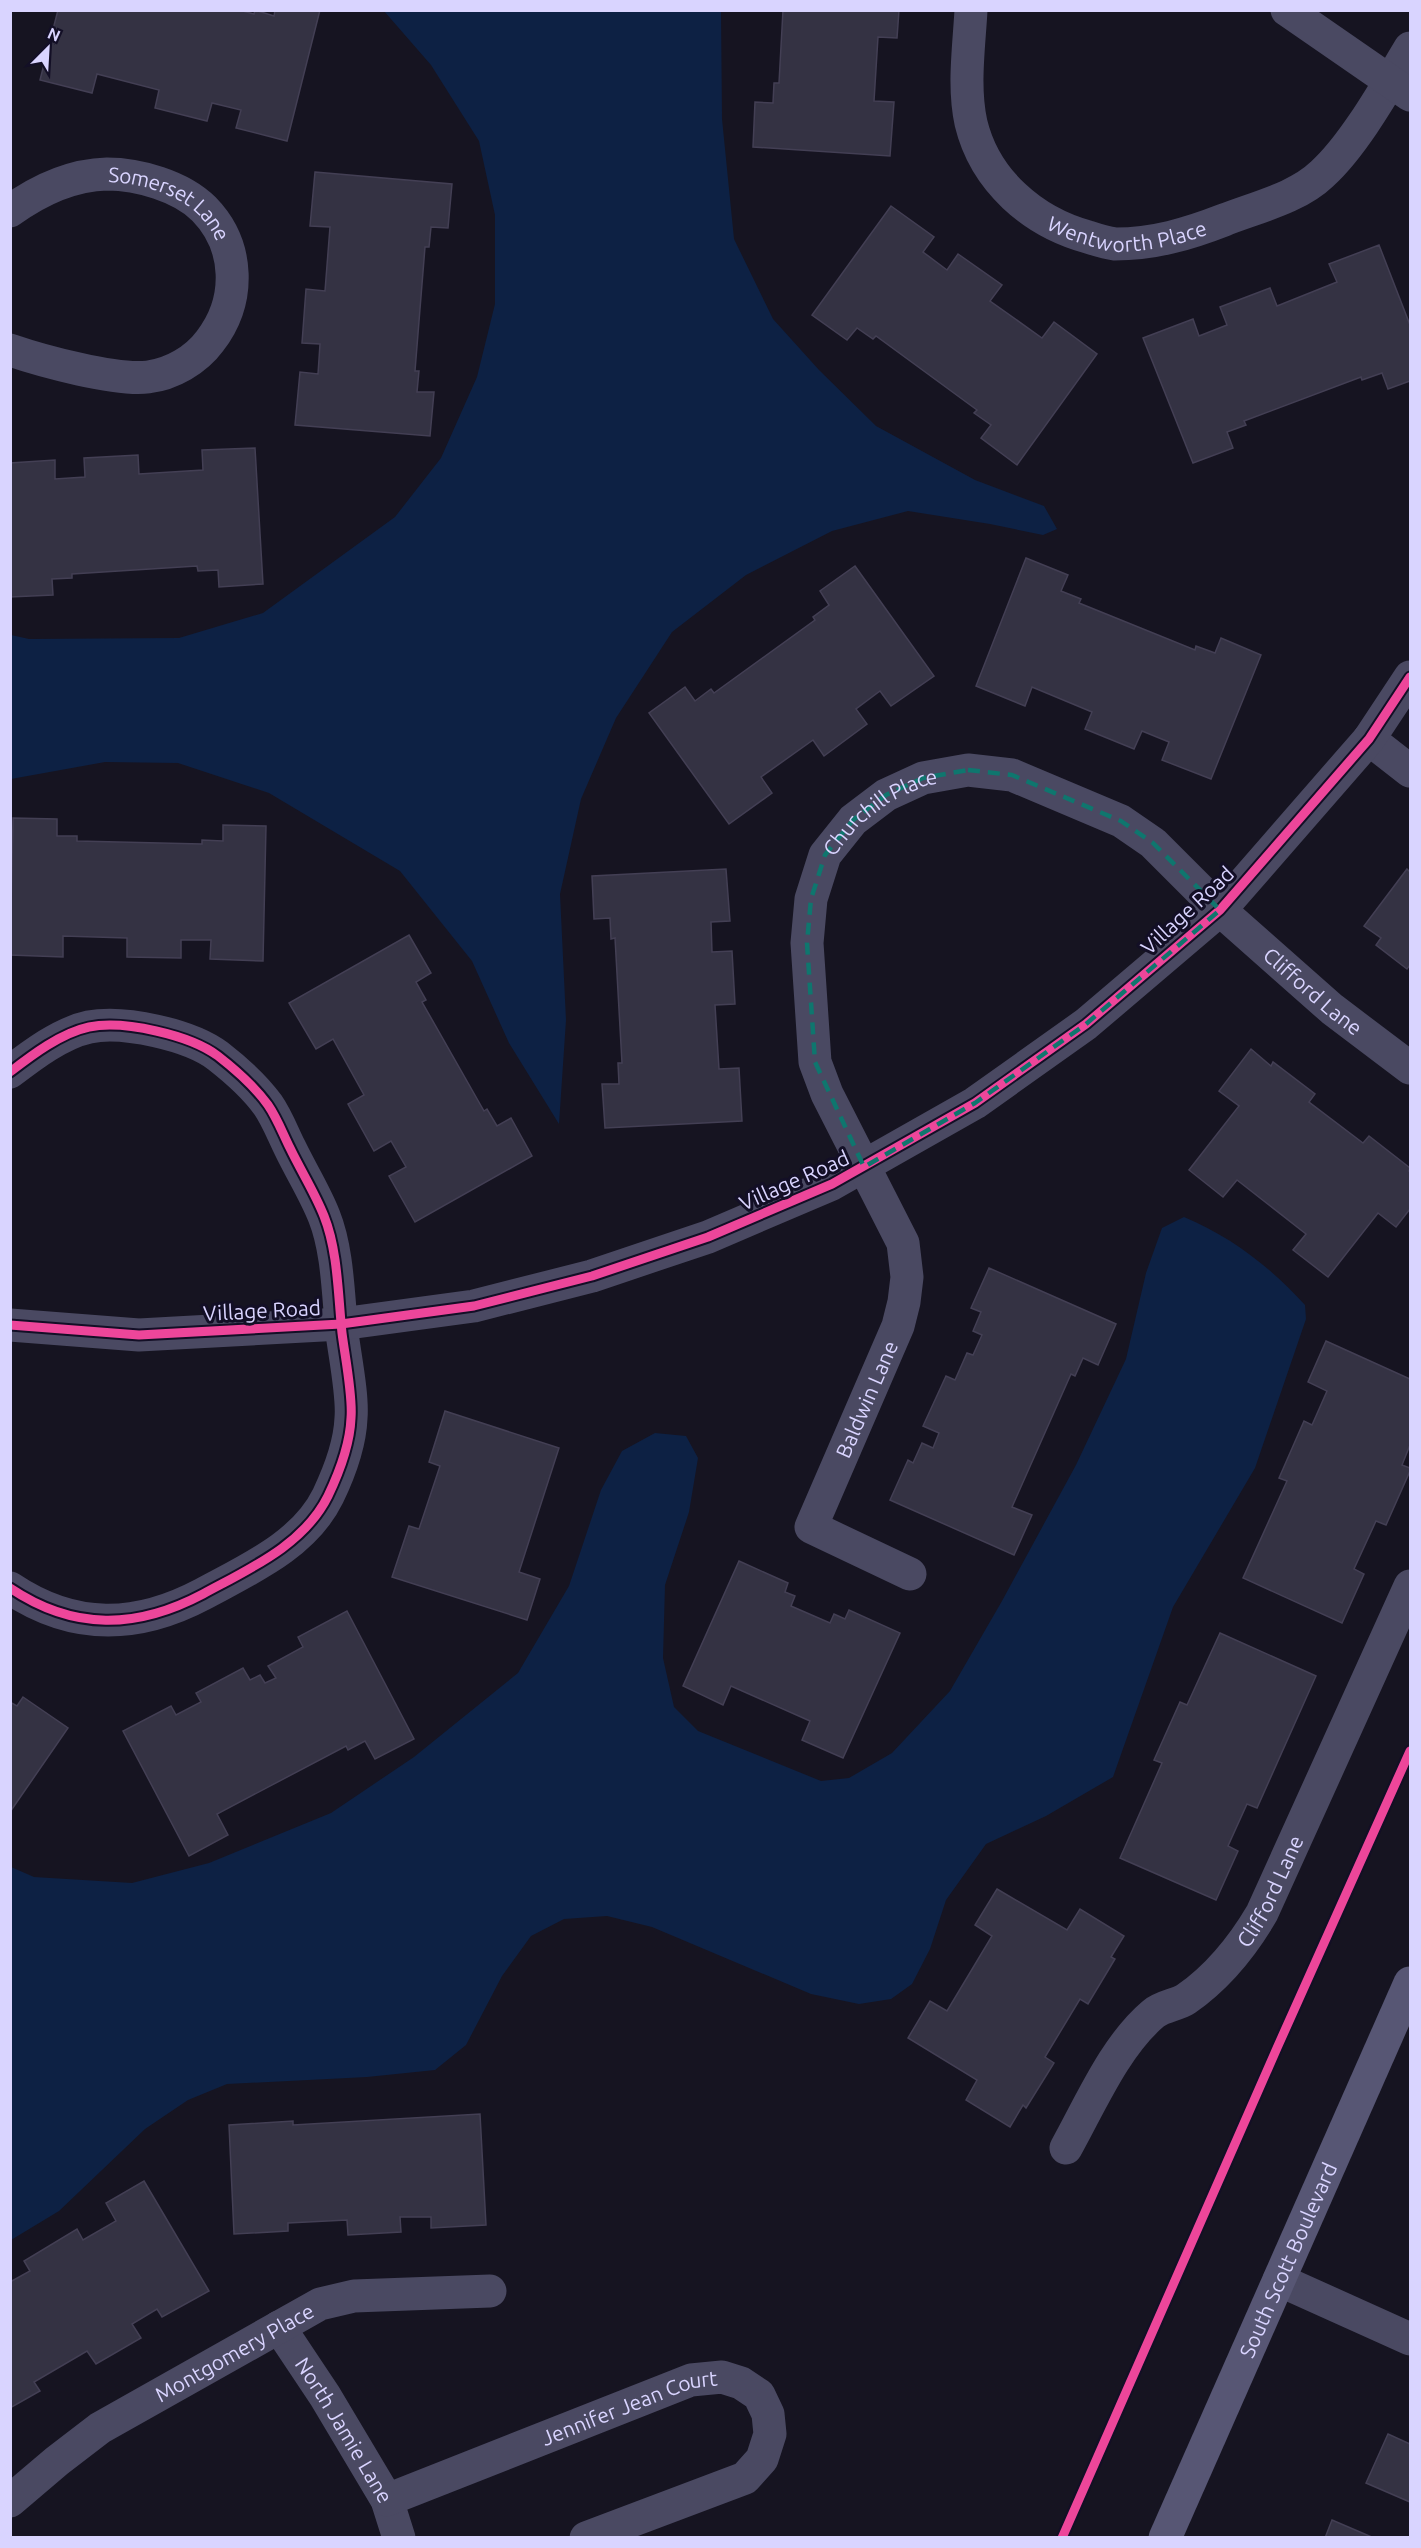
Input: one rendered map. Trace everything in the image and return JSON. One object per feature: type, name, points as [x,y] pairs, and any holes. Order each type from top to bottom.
[{"type":"main road","name":"South Scott Boulevard","points":[[1165,2538],[1410,1983]]},
{"type":"street","name":"Wentworth Place","points":[[971,10],[967,83],[971,124],[985,159],[1002,186],[1033,213],[1070,232],[1112,244],[1154,242],[1190,233],[1299,191],[1321,175],[1400,88],[1410,48]]},
{"type":"street","points":[[1287,10],[1400,88]]},
{"type":"street","name":"Somerset Lane","points":[[10,212],[36,193],[68,180],[107,174],[146,179],[178,191],[203,208],[221,232],[232,261],[233,292],[222,327],[203,350],[178,368],[149,377],[118,377],[10,350]]},
{"type":"street","name":"Village Road","points":[[10,1325],[139,1335],[341,1324],[474,1306],[592,1276],[708,1238],[832,1184],[975,1103],[1086,1024],[1220,910],[1369,740],[1410,677]]},
{"type":"street","points":[[1369,740],[1410,771]]},
{"type":"street","name":"Churchill Place","points":[[864,1167],[827,1094],[815,1062],[807,942],[811,899],[825,855],[853,820],[886,795],[923,778],[968,770],[1012,775],[1121,821],[1154,843],[1220,910]]},
{"type":"street","name":"Clifford Lane","points":[[1220,910],[1332,1010],[1410,1068]]},
{"type":"street","points":[[10,1072],[43,1047],[89,1027],[135,1026],[177,1037],[216,1054],[245,1080],[269,1106],[325,1217],[332,1245],[351,1418],[342,1461],[327,1498],[301,1532],[269,1559],[175,1609],[140,1619],[103,1621],[69,1616],[29,1600],[10,1588]]},
{"type":"street","name":"Baldwin Lane","points":[[864,1167],[903,1243],[907,1277],[904,1302],[898,1326],[811,1527],[910,1574]]},
{"type":"street","name":"Clifford Lane","points":[[1065,2148],[1124,2046],[1155,2013],[1185,2000],[1216,1976],[1244,1943],[1262,1914],[1410,1587]]},
{"type":"street","points":[[1279,2280],[1410,2339]]},
{"type":"street","name":"Montgomery Place","points":[[10,2501],[100,2428],[320,2304],[354,2296],[490,2291]]},
{"type":"street","name":"North Jamie Lane","points":[[279,2327],[325,2396],[387,2500],[399,2538]]},
{"type":"street","name":"Jennifer Jean Court","points":[[387,2500],[692,2380],[722,2377],[741,2383],[759,2395],[768,2414],[770,2434],[762,2458],[745,2478],[586,2538]]},
{"type":"highlighted area","points":[[968,770],[1012,775],[1121,821],[1153,843],[1220,910],[1086,1024],[975,1103],[864,1167],[815,1062],[807,943],[811,899],[825,855],[853,820],[886,795],[923,778]]},
{"type":"water","points":[[384,11],[721,11],[722,119],[734,239],[773,319],[819,370],[876,426],[975,480],[1044,506],[1057,529],[1043,535],[908,511],[832,531],[746,575],[672,632],[616,718],[581,799],[560,894],[566,1020],[559,1124],[509,1043],[472,961],[400,871],[269,793],[178,763],[105,762],[11,779],[11,635],[29,639],[179,638],[263,613],[395,517],[441,458],[477,377],[495,304],[495,215],[479,141],[431,65]]},
{"type":"water","points":[[1184,1217],[1234,1243],[1279,1278],[1305,1305],[1306,1319],[1255,1468],[1173,1607],[1113,1777],[1046,1816],[986,1844],[946,1900],[930,1949],[912,1984],[891,1999],[859,2004],[811,1994],[652,1927],[607,1916],[564,1919],[531,1936],[502,1976],[466,2045],[435,2070],[367,2077],[227,2084],[188,2100],[145,2129],[59,2211],[11,2240],[11,1867],[34,1877],[132,1883],[209,1863],[331,1813],[414,1757],[518,1673],[569,1586],[601,1490],[622,1451],[655,1433],[686,1436],[698,1458],[689,1512],[665,1585],[663,1658],[674,1707],[698,1731],[821,1781],[849,1778],[892,1753],[950,1691],[1076,1465],[1126,1359],[1146,1273],[1162,1228]]},
{"type":"building","points":[[58,10],[239,10],[254,14],[255,10],[274,16],[275,10],[320,10],[287,141],[236,128],[241,110],[212,103],[207,121],[155,108],[159,90],[97,74],[92,93],[40,80]]},
{"type":"building","points":[[783,10],[899,10],[897,38],[878,37],[874,101],[894,102],[890,156],[753,147],[755,102],[773,103],[774,83],[779,83]]},
{"type":"building","points":[[315,172],[452,184],[448,228],[431,227],[429,247],[425,247],[415,371],[419,371],[417,392],[434,392],[430,436],[295,425],[300,372],[318,374],[320,344],[302,343],[306,289],[325,291],[330,227],[310,226]]},
{"type":"building","points":[[891,206],[934,237],[923,252],[947,270],[958,254],[1002,285],[990,301],[1042,338],[1054,322],[1097,354],[1017,465],[981,438],[991,425],[974,413],[977,410],[876,336],[873,339],[857,328],[847,340],[812,315]]},
{"type":"building","points":[[1379,245],[1410,325],[1410,381],[1388,389],[1382,373],[1362,380],[1361,377],[1244,421],[1246,425],[1227,432],[1233,448],[1193,463],[1143,338],[1193,319],[1199,336],[1227,325],[1220,307],[1270,288],[1277,306],[1337,282],[1329,264]]},
{"type":"building","points":[[255,448],[263,584],[219,587],[218,570],[198,571],[197,566],[72,574],[72,578],[52,579],[53,595],[10,597],[10,463],[55,460],[55,479],[85,477],[84,458],[138,455],[139,474],[203,470],[202,450]]},
{"type":"building","points":[[1026,558],[1068,575],[1061,591],[1081,599],[1079,603],[1195,650],[1196,646],[1215,653],[1221,638],[1261,655],[1211,779],[1162,760],[1169,742],[1142,731],[1134,749],[1085,729],[1092,712],[1032,687],[1025,706],[976,686]]},
{"type":"building","points":[[855,566],[934,676],[891,706],[880,691],[856,709],[867,724],[824,756],[813,740],[761,777],[772,793],[729,824],[649,713],[685,687],[695,701],[711,689],[714,693],[815,620],[813,617],[829,605],[820,591]]},
{"type":"building","points":[[13,818],[57,819],[57,836],[77,836],[77,841],[202,844],[202,840],[223,841],[223,825],[266,826],[263,961],[210,959],[211,940],[181,940],[181,958],[127,957],[127,938],[63,936],[63,957],[10,955]]},
{"type":"building","points":[[726,869],[730,921],[711,922],[712,952],[732,951],[735,1004],[715,1005],[719,1069],[739,1068],[742,1121],[605,1128],[602,1084],[619,1084],[618,1063],[622,1063],[615,938],[611,939],[610,918],[594,919],[592,876]]},
{"type":"building","points":[[1407,869],[1410,872],[1410,965],[1407,969],[1376,945],[1381,938],[1364,926]]},
{"type":"building","points":[[409,935],[431,973],[416,982],[426,1000],[422,1002],[484,1111],[487,1109],[497,1126],[511,1118],[532,1156],[415,1222],[389,1176],[406,1167],[391,1141],[374,1151],[348,1104],[364,1095],[333,1039],[316,1049],[289,1003]]},
{"type":"building","points":[[1251,1049],[1271,1066],[1273,1062],[1315,1094],[1309,1102],[1363,1143],[1369,1136],[1410,1168],[1410,1209],[1396,1227],[1378,1213],[1328,1277],[1293,1250],[1306,1234],[1237,1180],[1223,1197],[1189,1170],[1239,1106],[1219,1091]]},
{"type":"building","points":[[989,1268],[1116,1324],[1098,1365],[1083,1358],[1075,1376],[1071,1374],[1012,1507],[1032,1515],[1014,1555],[890,1500],[908,1460],[913,1463],[922,1443],[933,1448],[939,1433],[923,1426],[946,1376],[955,1380],[967,1353],[973,1355],[982,1335],[973,1331],[981,1312],[971,1308]]},
{"type":"building","points":[[1326,1341],[1410,1379],[1410,1445],[1402,1465],[1410,1468],[1410,1471],[1386,1525],[1376,1521],[1354,1569],[1364,1574],[1342,1623],[1243,1578],[1287,1481],[1279,1478],[1304,1421],[1312,1425],[1327,1391],[1308,1382]]},
{"type":"building","points":[[445,1411],[559,1448],[519,1572],[540,1579],[527,1620],[392,1577],[409,1526],[419,1529],[440,1466],[429,1462]]},
{"type":"building","points":[[739,1561],[788,1583],[785,1592],[795,1596],[791,1606],[830,1623],[834,1614],[845,1619],[849,1610],[900,1633],[843,1758],[802,1740],[810,1721],[731,1686],[723,1705],[683,1686]]},
{"type":"building","points":[[347,1611],[414,1739],[375,1759],[365,1741],[348,1750],[346,1746],[217,1814],[228,1835],[189,1856],[123,1731],[171,1706],[176,1715],[201,1702],[196,1693],[243,1668],[250,1680],[260,1675],[265,1683],[276,1678],[268,1666],[303,1647],[298,1637]]},
{"type":"building","points":[[1220,1633],[1316,1676],[1257,1808],[1247,1804],[1228,1846],[1238,1851],[1216,1900],[1120,1858],[1162,1763],[1154,1760],[1180,1702],[1187,1705]]},
{"type":"building","points":[[23,1697],[68,1728],[10,1812],[10,1702],[17,1706]]},
{"type":"building","points":[[997,1889],[1067,1930],[1080,1909],[1124,1936],[1111,1957],[1115,1959],[1088,2004],[1080,1999],[1045,2057],[1054,2063],[1026,2108],[1023,2105],[1010,2127],[966,2100],[977,2080],[908,2038],[930,2001],[947,2011],[992,1936],[975,1925]]},
{"type":"building","points":[[480,2114],[486,2225],[431,2228],[431,2217],[400,2217],[401,2232],[348,2235],[347,2220],[288,2223],[288,2231],[234,2234],[229,2125],[293,2121],[293,2125]]},
{"type":"building","points":[[144,2181],[209,2291],[162,2317],[157,2309],[132,2324],[141,2338],[96,2364],[87,2351],[34,2382],[40,2391],[10,2408],[10,2282],[30,2271],[24,2261],[77,2229],[83,2240],[116,2221],[106,2203]]},
{"type":"building","points":[[1388,2434],[1410,2444],[1410,2502],[1366,2483]]},
{"type":"building","points":[[1332,2520],[1374,2538],[1325,2538]]},
{"type":"cycle path","points":[[10,1325],[139,1335],[341,1324],[474,1306],[592,1276],[708,1237],[832,1184],[975,1103],[1086,1024],[1220,910],[1369,739],[1410,677]]},
{"type":"cycle path","points":[[10,1072],[58,1039],[78,1030],[103,1025],[156,1031],[191,1042],[218,1056],[245,1079],[263,1098],[274,1115],[329,1230],[337,1273],[351,1409],[349,1438],[343,1458],[328,1496],[318,1513],[290,1542],[274,1554],[203,1594],[154,1614],[130,1619],[106,1620],[82,1618],[58,1612],[10,1588]]},
{"type":"cycle path","points":[[1062,2538],[1410,1751]]}]
